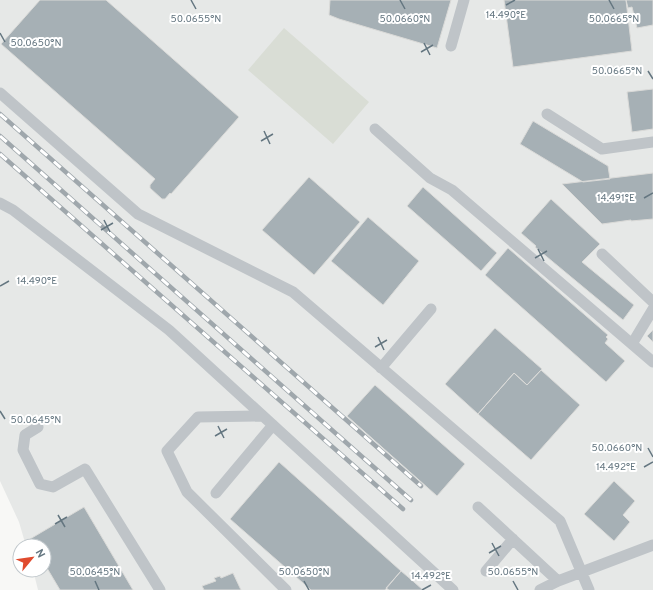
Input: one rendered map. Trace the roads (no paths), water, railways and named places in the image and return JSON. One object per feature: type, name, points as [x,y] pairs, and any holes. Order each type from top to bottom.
[{"type":"lane","points":[[451,46],[464,0]]},
{"type":"lane","points":[[0,93],[138,214],[293,292],[560,521],[589,590]]},
{"type":"lane","points":[[546,114],[602,149],[653,142]]},
{"type":"lane","points":[[375,129],[430,178],[452,190],[653,362]]},
{"type":"lane","points":[[0,203],[13,210],[169,330],[453,590]]},
{"type":"lane","points":[[602,254],[653,302]]},
{"type":"lane","points":[[381,368],[431,309]]},
{"type":"lane","points":[[632,344],[653,309]]},
{"type":"lane","points":[[263,416],[198,417],[167,452],[187,492],[286,590]]},
{"type":"lane","points":[[216,493],[273,425]]},
{"type":"lane","points":[[38,427],[25,435],[23,450],[40,484],[53,487],[85,469],[160,590]]},
{"type":"lane","points":[[478,507],[558,581]]},
{"type":"lane","points":[[486,571],[514,539]]},
{"type":"lane","points":[[540,590],[558,581],[653,545]]},
{"type":"railway","points":[[0,114],[421,486]]},
{"type":"railway","points":[[0,136],[411,500]]},
{"type":"railway","points":[[0,154],[403,509]]}]
